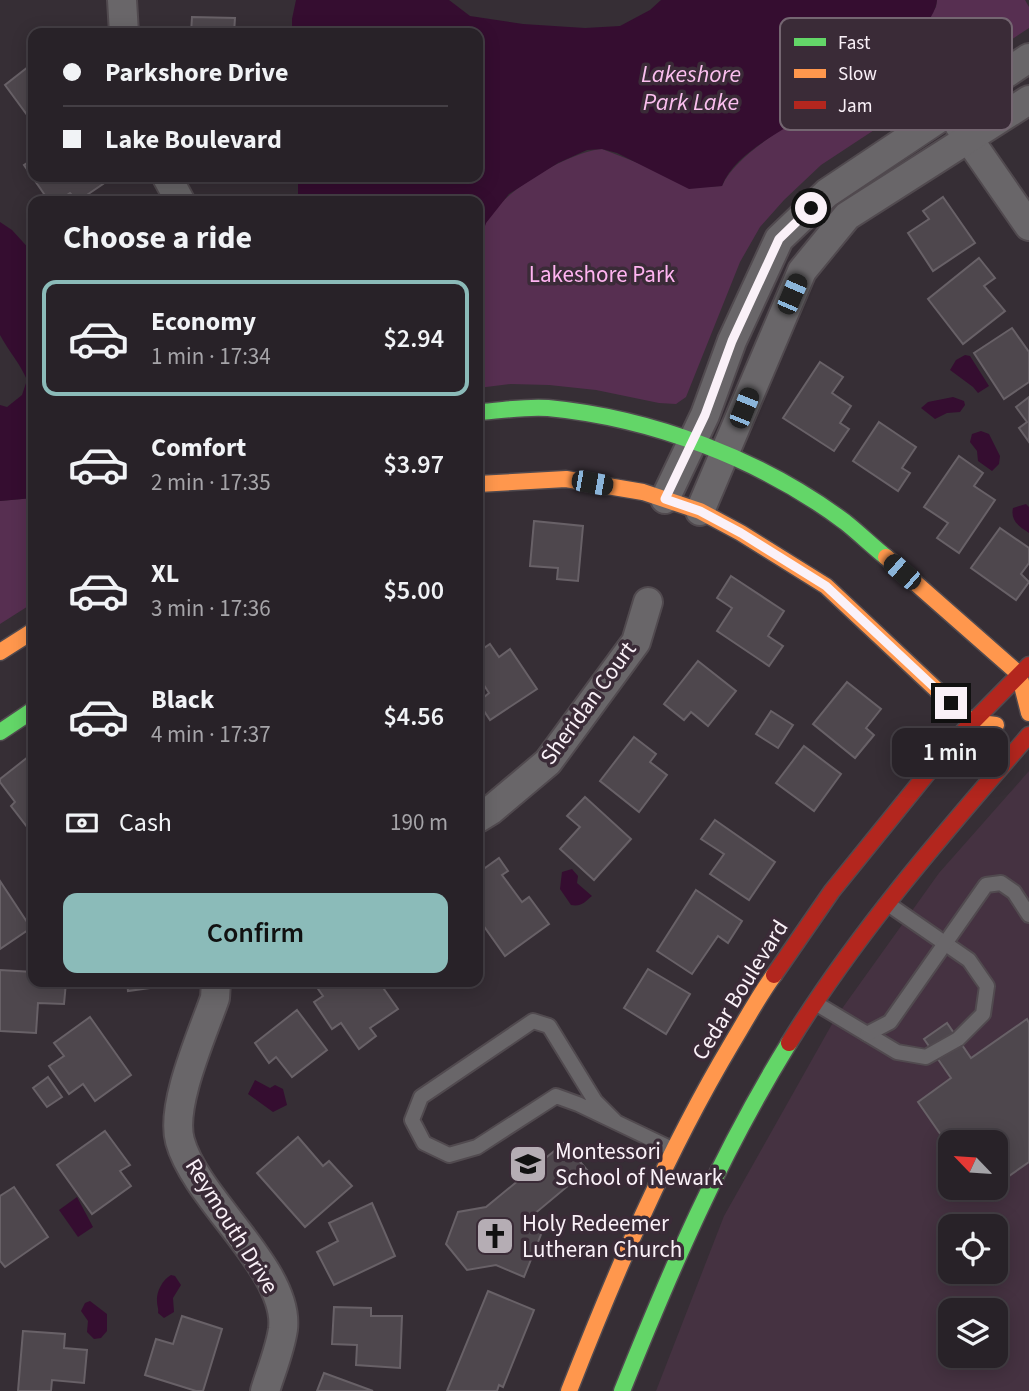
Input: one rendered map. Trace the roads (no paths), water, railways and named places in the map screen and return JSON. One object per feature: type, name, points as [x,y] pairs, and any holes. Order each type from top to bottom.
[{"type":"main road","points":[[483,412],[546,408],[641,424],[725,454],[775,478],[845,522],[1024,670],[1029,713]]},
{"type":"main road","points":[[483,484],[566,479],[643,492],[700,511],[826,586],[971,722],[1029,730]]},
{"type":"main road","points":[[0,652],[28,634]]},
{"type":"main road","name":"Cedar Boulevard","points":[[569,1391],[609,1289],[657,1181],[709,1082],[766,986],[825,902],[971,722],[1024,670]]},
{"type":"main road","points":[[0,732],[28,713]]},
{"type":"main road","points":[[622,1391],[702,1202],[752,1106],[815,1003],[887,903],[1029,735]]},
{"type":"street","points":[[122,0],[124,28]]},
{"type":"street","points":[[1012,69],[1029,58]]},
{"type":"street","points":[[1012,111],[1029,100]]},
{"type":"street","points":[[665,499],[705,415],[732,341],[779,239],[827,192],[921,130]]},
{"type":"street","points":[[963,130],[1029,226]]},
{"type":"street","points":[[700,511],[802,271],[847,216],[983,130]]},
{"type":"street","name":"Sheridan Court","points":[[483,805],[548,762],[636,642],[649,602]]},
{"type":"street","name":"Reymouth Drive","points":[[216,987],[215,998],[181,1094],[179,1139],[195,1175],[264,1271],[279,1298],[283,1328],[265,1391]]},
{"type":"lane","points":[[867,1034],[890,1022],[986,885],[1001,883],[1014,891],[1029,915]]},
{"type":"lane","points":[[815,1003],[897,1052],[926,1057],[935,1055],[958,1040],[983,1014],[986,986],[970,960],[887,903]]},
{"type":"lane","points":[[615,1121],[595,1101],[550,1026],[533,1021],[421,1097],[412,1120],[424,1143],[449,1155],[477,1147],[555,1096],[673,1149]]},
{"type":"water","name":"Lakeshore Park Lake","points":[[296,0],[449,0],[470,16],[523,24],[585,28],[620,26],[650,10],[661,0],[937,0],[930,18],[780,18],[782,130],[741,159],[722,186],[689,189],[617,153],[602,149],[587,150],[558,163],[509,194],[486,223],[483,232],[483,196],[298,196],[298,182],[483,182],[483,28],[292,28]]},
{"type":"water","points":[[0,222],[12,230],[28,248],[28,498],[0,501],[0,405],[7,407],[22,395],[27,380],[0,335]]},
{"type":"water","points":[[965,355],[970,356],[989,386],[978,393],[950,370],[956,360]]},
{"type":"water","points":[[953,397],[964,401],[965,405],[960,412],[947,413],[935,419],[921,408],[928,402]]},
{"type":"water","points":[[981,431],[989,434],[1000,456],[999,464],[992,471],[978,461],[977,451],[970,442],[972,434]]},
{"type":"water","points":[[1026,504],[1029,507],[1029,533],[1016,523],[1012,513],[1013,508]]},
{"type":"water","points":[[572,869],[578,876],[577,883],[592,896],[583,904],[571,905],[560,889],[562,872]]},
{"type":"water","points":[[255,1080],[270,1088],[275,1085],[283,1089],[287,1105],[273,1112],[248,1094]]},
{"type":"water","points":[[77,1197],[93,1227],[78,1237],[59,1210]]},
{"type":"water","points":[[171,1275],[175,1276],[181,1285],[173,1298],[174,1312],[164,1318],[158,1313],[157,1297],[163,1283]]},
{"type":"water","points":[[90,1301],[107,1314],[107,1331],[101,1338],[94,1339],[87,1332],[88,1321],[81,1311],[85,1303]]},
{"type":"place","name":"Montessori School of Newark","points":[[528,1164]]},
{"type":"place","name":"Holy Redeemer Lutheran Church","points":[[495,1236]]},
{"type":"park label","name":"Lakeshore Park","points":[[602,274]]}]
